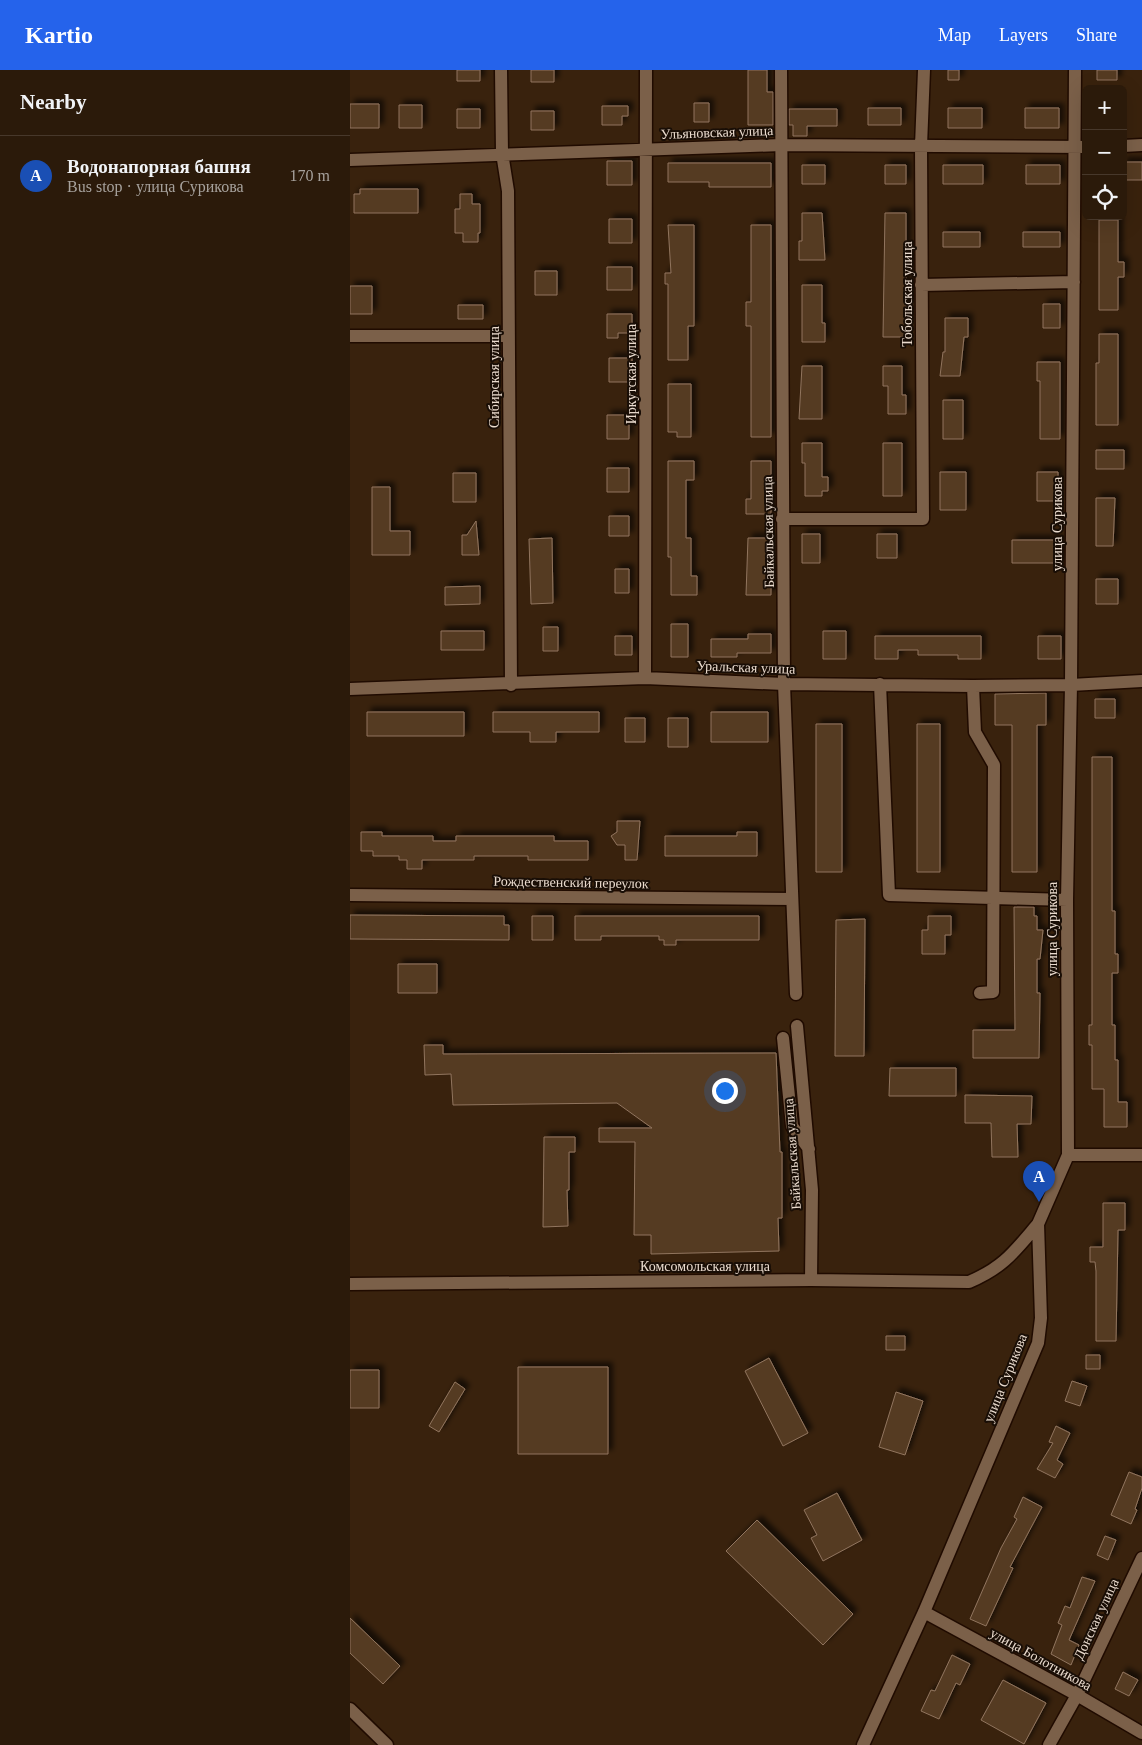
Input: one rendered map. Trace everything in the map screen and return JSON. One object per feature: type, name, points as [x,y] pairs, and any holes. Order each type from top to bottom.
[{"type":"street","name":"Сибирская улица","points":[[502,70],[502,153],[508,191],[511,684]]},
{"type":"street","name":"Иркутская улица","points":[[645,678],[646,70]]},
{"type":"street","name":"Байкальская улица","points":[[781,70],[784,684],[796,994]]},
{"type":"street","name":"Тобольская улица","points":[[782,519],[923,519],[920,146],[924,70]]},
{"type":"street","name":"улица Сурикова","points":[[863,1745],[924,1612],[1038,1343],[1042,1318],[1038,1224],[1068,1155],[1067,900],[1071,685],[1074,282],[1080,147],[1075,70]]},
{"type":"street","name":"Ульяновская улица","points":[[350,160],[502,153],[781,145],[1080,147]]},
{"type":"street","points":[[1127,146],[1142,145]]},
{"type":"street","points":[[922,285],[1074,282]]},
{"type":"street","points":[[350,336],[508,336]]},
{"type":"street","name":"Уральская улица","points":[[350,689],[645,678],[784,684],[973,686],[1071,685],[1142,681]]},
{"type":"street","points":[[880,684],[889,895],[1067,900]]},
{"type":"street","points":[[973,686],[975,732],[994,765],[995,898],[993,992],[980,993]]},
{"type":"street","name":"Рождественский переулок","points":[[350,895],[792,899]]},
{"type":"street","name":"Байкальская улица","points":[[797,1026],[812,1190],[811,1280]]},
{"type":"street","points":[[783,1038],[792,1126],[808,1150]]},
{"type":"street","points":[[1068,1155],[1142,1155]]},
{"type":"street","name":"Комсомольская улица","points":[[350,1284],[811,1280],[969,1282],[991,1273],[1008,1259],[1038,1224]]},
{"type":"street","name":"Донская улица","points":[[1049,1745],[1077,1695],[1142,1558]]},
{"type":"street","name":"улица Болотникова","points":[[924,1612],[1077,1695],[1142,1734]]},
{"type":"street","points":[[350,1709],[387,1745]]},
{"type":"building","points":[[457,70],[480,70],[480,81],[457,81]]},
{"type":"building","points":[[531,70],[554,70],[554,82],[531,82]]},
{"type":"building","points":[[748,70],[767,70],[767,92],[773,92],[773,125],[748,125]]},
{"type":"building","points":[[948,70],[959,70],[959,80],[948,80]]},
{"type":"building","points":[[1097,70],[1117,70],[1117,80],[1097,80]]},
{"type":"building","points":[[694,103],[709,103],[709,122],[694,122]]},
{"type":"building","points":[[350,104],[379,104],[379,128],[350,128]]},
{"type":"building","points":[[399,105],[422,105],[422,128],[399,128]]},
{"type":"building","points":[[602,106],[628,106],[628,116],[622,116],[622,125],[602,125]]},
{"type":"building","points":[[868,108],[901,108],[901,125],[868,125]]},
{"type":"building","points":[[948,108],[982,108],[982,128],[948,128]]},
{"type":"building","points":[[1025,108],[1059,108],[1059,128],[1025,128]]},
{"type":"building","points":[[457,109],[480,109],[480,128],[457,128]]},
{"type":"building","points":[[789,109],[837,109],[837,126],[807,126],[807,136],[793,136],[793,125],[789,125]]},
{"type":"building","points":[[531,111],[554,111],[554,130],[531,130]]},
{"type":"building","points":[[607,161],[632,161],[632,185],[607,185]]},
{"type":"building","points":[[1127,162],[1142,162],[1142,180],[1127,180]]},
{"type":"building","points":[[668,163],[771,163],[771,187],[709,187],[709,182],[668,182]]},
{"type":"building","points":[[802,165],[825,165],[825,184],[802,184]]},
{"type":"building","points":[[885,165],[906,165],[906,184],[885,184]]},
{"type":"building","points":[[943,165],[983,165],[983,184],[943,184]]},
{"type":"building","points":[[1026,165],[1060,165],[1060,184],[1026,184]]},
{"type":"building","points":[[360,189],[418,189],[418,213],[354,213],[354,194],[360,194]]},
{"type":"building","points":[[460,194],[472,194],[472,204],[480,204],[480,233],[478,233],[478,242],[463,242],[463,233],[455,233],[455,209],[460,209]]},
{"type":"building","points":[[802,213],[822,213],[825,260],[799,260],[799,241],[802,241]]},
{"type":"building","points":[[885,213],[906,213],[906,337],[883,337]]},
{"type":"building","points":[[609,219],[632,219],[632,243],[609,243]]},
{"type":"building","points":[[1099,220],[1118,220],[1118,262],[1124,262],[1124,277],[1118,277],[1118,310],[1099,310]]},
{"type":"building","points":[[668,225],[694,225],[694,326],[688,326],[688,360],[668,360],[668,284],[665,284],[665,273],[671,273]]},
{"type":"building","points":[[751,225],[771,225],[771,437],[751,437],[751,326],[746,326],[746,302],[751,302]]},
{"type":"building","points":[[943,232],[980,232],[980,247],[943,247]]},
{"type":"building","points":[[1023,232],[1060,232],[1060,247],[1023,247]]},
{"type":"building","points":[[607,267],[632,267],[632,290],[607,290]]},
{"type":"building","points":[[535,271],[557,271],[557,295],[535,295]]},
{"type":"building","points":[[802,285],[822,285],[822,323],[825,323],[825,342],[802,342]]},
{"type":"building","points":[[350,286],[372,286],[372,314],[350,314]]},
{"type":"building","points":[[1043,304],[1060,304],[1060,328],[1043,328]]},
{"type":"building","points":[[458,305],[483,305],[483,319],[458,319]]},
{"type":"building","points":[[607,314],[632,314],[632,333],[618,333],[618,338],[607,338]]},
{"type":"building","points":[[945,318],[968,318],[968,337],[964,337],[960,376],[940,376],[943,352],[945,352]]},
{"type":"building","points":[[1099,334],[1118,334],[1118,425],[1096,425],[1096,363],[1099,363]]},
{"type":"building","points":[[609,358],[632,358],[632,382],[609,382]]},
{"type":"building","points":[[1037,362],[1060,362],[1060,439],[1040,439],[1040,381],[1037,381]]},
{"type":"building","points":[[802,366],[822,366],[822,419],[799,419]]},
{"type":"building","points":[[883,366],[902,366],[902,395],[906,395],[906,414],[888,414],[888,386],[883,386]]},
{"type":"building","points":[[668,384],[691,384],[691,437],[677,437],[677,432],[668,432]]},
{"type":"building","points":[[943,400],[963,400],[963,439],[943,439]]},
{"type":"building","points":[[607,415],[629,415],[629,439],[607,439]]},
{"type":"building","points":[[802,443],[822,443],[822,477],[828,477],[828,491],[822,491],[822,496],[805,496],[805,463],[802,463]]},
{"type":"building","points":[[883,443],[902,443],[902,496],[883,496]]},
{"type":"building","points":[[1096,450],[1124,450],[1124,469],[1096,469]]},
{"type":"building","points":[[668,461],[694,461],[694,480],[686,480],[686,538],[691,538],[691,576],[697,576],[697,595],[671,595],[671,557],[668,557]]},
{"type":"building","points":[[751,461],[771,461],[771,514],[746,514],[746,499],[751,499]]},
{"type":"building","points":[[607,468],[629,468],[629,492],[607,492]]},
{"type":"building","points":[[940,472],[966,472],[966,510],[940,510]]},
{"type":"building","points":[[1037,472],[1058,472],[1058,501],[1037,501]]},
{"type":"building","points":[[453,473],[476,473],[476,502],[453,502]]},
{"type":"building","points":[[372,487],[390,487],[390,531],[410,531],[410,555],[372,555]]},
{"type":"building","points":[[1096,498],[1115,498],[1113,546],[1096,546]]},
{"type":"building","points":[[609,516],[629,516],[629,536],[609,536]]},
{"type":"building","points":[[476,521],[479,555],[462,555],[462,535],[467,535]]},
{"type":"building","points":[[802,534],[820,534],[820,563],[802,563]]},
{"type":"building","points":[[877,534],[897,534],[897,558],[877,558]]},
{"type":"building","points":[[552,538],[553,603],[531,604],[529,539]]},
{"type":"building","points":[[748,538],[771,538],[771,595],[746,595]]},
{"type":"building","points":[[1012,540],[1060,540],[1060,563],[1012,563]]},
{"type":"building","points":[[615,569],[629,569],[629,593],[615,593]]},
{"type":"building","points":[[1096,579],[1118,579],[1118,604],[1096,604]]},
{"type":"building","points":[[480,586],[480,604],[445,605],[445,587]]},
{"type":"building","points":[[671,624],[688,624],[688,657],[671,657]]},
{"type":"building","points":[[543,627],[558,627],[558,651],[543,651]]},
{"type":"building","points":[[441,631],[484,631],[484,650],[441,650]]},
{"type":"building","points":[[823,631],[846,631],[846,659],[823,659]]},
{"type":"building","points":[[748,634],[771,634],[771,653],[737,653],[737,657],[711,657],[711,639],[748,639]]},
{"type":"building","points":[[615,636],[632,636],[632,655],[615,655]]},
{"type":"building","points":[[875,636],[981,636],[981,659],[958,659],[958,655],[918,655],[918,650],[898,650],[898,659],[875,659]]},
{"type":"building","points":[[1038,636],[1061,636],[1061,659],[1038,659]]},
{"type":"building","points":[[1046,693],[1046,725],[1037,725],[1037,872],[1012,872],[1012,725],[995,725],[995,694]]},
{"type":"building","points":[[1095,699],[1115,699],[1115,718],[1095,718]]},
{"type":"building","points":[[367,712],[464,712],[464,736],[367,736]]},
{"type":"building","points":[[493,712],[599,712],[599,732],[556,732],[556,742],[530,742],[530,732],[493,732]]},
{"type":"building","points":[[711,712],[768,712],[768,742],[711,742]]},
{"type":"building","points":[[625,718],[645,718],[645,742],[625,742]]},
{"type":"building","points":[[668,718],[688,718],[688,747],[668,747]]},
{"type":"building","points":[[816,724],[842,724],[842,872],[816,872]]},
{"type":"building","points":[[917,724],[940,724],[940,872],[917,872]]},
{"type":"building","points":[[1092,757],[1112,757],[1112,911],[1115,911],[1115,954],[1118,954],[1118,973],[1112,973],[1112,1025],[1115,1025],[1115,1060],[1118,1060],[1118,1102],[1127,1102],[1127,1127],[1104,1127],[1104,1089],[1092,1089],[1092,1045],[1089,1045],[1089,1025],[1092,1025]]},
{"type":"building","points":[[617,821],[640,821],[637,860],[625,860],[625,845],[617,845],[611,836],[617,832]]},
{"type":"building","points":[[361,832],[382,832],[382,836],[433,836],[433,841],[456,841],[456,836],[554,836],[554,841],[588,841],[588,860],[528,860],[528,856],[474,856],[474,860],[422,860],[422,869],[407,869],[407,860],[399,860],[399,856],[373,856],[373,851],[361,851]]},
{"type":"building","points":[[737,832],[757,832],[757,856],[665,856],[665,836],[737,836]]},
{"type":"building","points":[[1014,907],[1034,907],[1034,916],[1037,916],[1037,930],[1043,930],[1040,959],[1037,959],[1037,993],[1040,993],[1039,1058],[973,1058],[973,1030],[1015,1030]]},
{"type":"building","points":[[350,915],[504,916],[504,925],[509,925],[509,940],[350,939]]},
{"type":"building","points":[[532,916],[553,916],[553,940],[532,940]]},
{"type":"building","points":[[575,916],[759,916],[759,940],[676,940],[676,945],[664,945],[664,940],[659,940],[659,936],[601,936],[601,940],[575,940]]},
{"type":"building","points":[[928,916],[951,916],[951,935],[945,935],[945,954],[922,954],[922,930],[928,930]]},
{"type":"building","points":[[865,919],[864,1056],[835,1056],[836,920]]},
{"type":"building","points":[[398,964],[437,964],[437,993],[398,993]]},
{"type":"building","points":[[424,1045],[443,1045],[443,1054],[776,1053],[780,1152],[782,1152],[782,1218],[778,1218],[779,1251],[651,1254],[651,1235],[634,1235],[635,1142],[599,1142],[599,1128],[652,1128],[617,1103],[453,1105],[451,1074],[425,1075]]},
{"type":"building","points":[[890,1068],[956,1068],[956,1096],[889,1096]]},
{"type":"building","points":[[965,1095],[1032,1096],[1031,1124],[1017,1124],[1018,1157],[992,1157],[991,1123],[965,1123]]},
{"type":"building","points":[[544,1137],[575,1137],[575,1152],[569,1152],[568,1226],[543,1227]]},
{"type":"building","points":[[1103,1203],[1125,1203],[1125,1230],[1118,1230],[1116,1341],[1096,1341],[1096,1271],[1095,1262],[1090,1262],[1090,1247],[1103,1247]]},
{"type":"building","points":[[886,1336],[905,1336],[905,1350],[886,1350]]},
{"type":"building","points":[[1086,1355],[1100,1355],[1100,1369],[1086,1369]]},
{"type":"building","points":[[769,1358],[808,1433],[783,1446],[745,1371]]},
{"type":"building","points":[[518,1367],[608,1367],[608,1454],[518,1454]]},
{"type":"building","points":[[350,1370],[379,1370],[379,1408],[350,1408]]},
{"type":"building","points":[[1072,1381],[1087,1386],[1080,1406],[1065,1401]]},
{"type":"building","points":[[455,1382],[465,1389],[439,1432],[429,1426]]},
{"type":"building","points":[[896,1392],[923,1401],[905,1455],[879,1447]]},
{"type":"building","points":[[1056,1426],[1070,1433],[1057,1460],[1063,1464],[1055,1478],[1037,1469],[1053,1443],[1049,1442]]},
{"type":"building","points":[[1129,1472],[1142,1477],[1142,1488],[1135,1509],[1137,1510],[1131,1524],[1111,1515]]},
{"type":"building","points":[[837,1493],[862,1540],[823,1561],[811,1538],[817,1535],[804,1510]]},
{"type":"building","points":[[1023,1497],[1042,1507],[1010,1567],[1013,1568],[986,1626],[970,1619],[1001,1548],[1017,1519],[1014,1517]]},
{"type":"building","points":[[757,1520],[853,1614],[823,1645],[726,1551]]},
{"type":"building","points":[[1105,1536],[1116,1540],[1108,1560],[1097,1555]]},
{"type":"building","points":[[1082,1577],[1095,1581],[1069,1640],[1079,1645],[1071,1665],[1051,1654],[1062,1625],[1058,1623],[1065,1606],[1070,1608]]},
{"type":"building","points":[[350,1618],[400,1666],[383,1684],[350,1653]]},
{"type":"building","points":[[952,1655],[970,1664],[960,1685],[956,1683],[939,1719],[921,1711],[931,1690],[935,1691]]},
{"type":"building","points":[[1123,1672],[1138,1680],[1129,1696],[1115,1689]]},
{"type":"building","points":[[1003,1680],[1046,1703],[1024,1744],[981,1720]]},
{"type":"place","name":"Водонапорная башня","points":[[1039,1202]]}]
